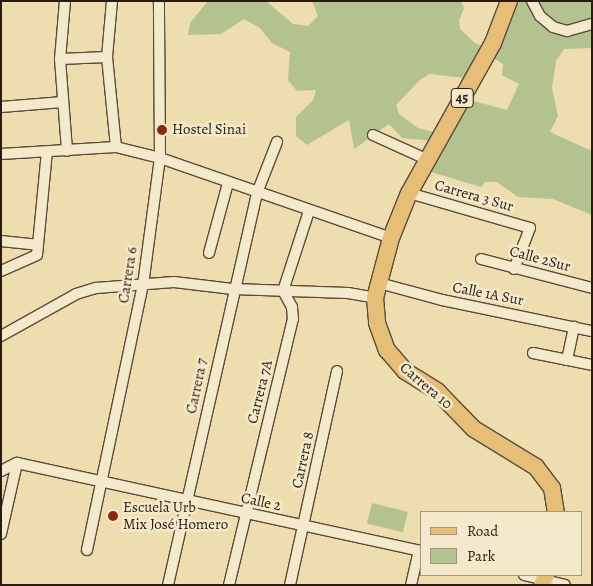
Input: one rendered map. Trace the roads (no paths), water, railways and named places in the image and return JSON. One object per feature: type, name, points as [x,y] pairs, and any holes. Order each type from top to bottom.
[{"type":"main road","name":"45","points":[[410,193],[493,43],[509,1]]},
{"type":"main road","name":"Carrera 10","points":[[410,193],[391,238],[377,290],[377,323],[387,350],[406,371],[437,391],[474,429],[536,467],[552,488],[556,511]]},
{"type":"street","points":[[65,1],[60,59],[67,151]]},
{"type":"street","points":[[112,1],[107,57],[116,147]]},
{"type":"street","name":"Carrera 6","points":[[87,550],[103,482],[143,285],[160,158],[159,1]]},
{"type":"street","points":[[532,1],[540,16],[553,27],[567,31],[592,24]]},
{"type":"street","points":[[60,59],[107,57]]},
{"type":"street","points":[[1,107],[63,102]]},
{"type":"street","points":[[373,135],[428,160]]},
{"type":"street","name":"Carrera 7","points":[[168,585],[233,290],[257,193],[277,142]]},
{"type":"street","points":[[1,154],[116,147],[160,158],[391,238]]},
{"type":"street","points":[[1,271],[37,255],[47,152]]},
{"type":"street","points":[[209,253],[228,183]]},
{"type":"street","name":"Carrera 3 Sur","points":[[410,193],[530,228],[514,269]]},
{"type":"street","points":[[284,291],[309,211]]},
{"type":"street","points":[[1,242],[37,245]]},
{"type":"street","name":"Calle 2Sur","points":[[481,258],[514,269],[592,288]]},
{"type":"street","name":"Calle 1A Sur","points":[[1,336],[76,294],[96,288],[174,282],[233,290],[377,290],[442,300],[592,331]]},
{"type":"street","name":"Carrera 7A","points":[[229,585],[293,320],[292,307],[284,291]]},
{"type":"street","points":[[567,360],[574,327]]},
{"type":"street","points":[[533,353],[592,365]]},
{"type":"street","name":"Carrera 8","points":[[290,585],[337,371]]},
{"type":"street","points":[[1,534],[8,466]]},
{"type":"street","name":"Calle 2","points":[[8,466],[103,482],[187,502],[420,551]]},
{"type":"street","points":[[411,585],[420,551]]},
{"type":"street","points":[[528,576],[565,585]]},
{"type":"place","name":"Hostel Sinai","points":[[162,130]]},
{"type":"place","name":"Escuela Urb Mix José Homero","points":[[113,516]]}]
